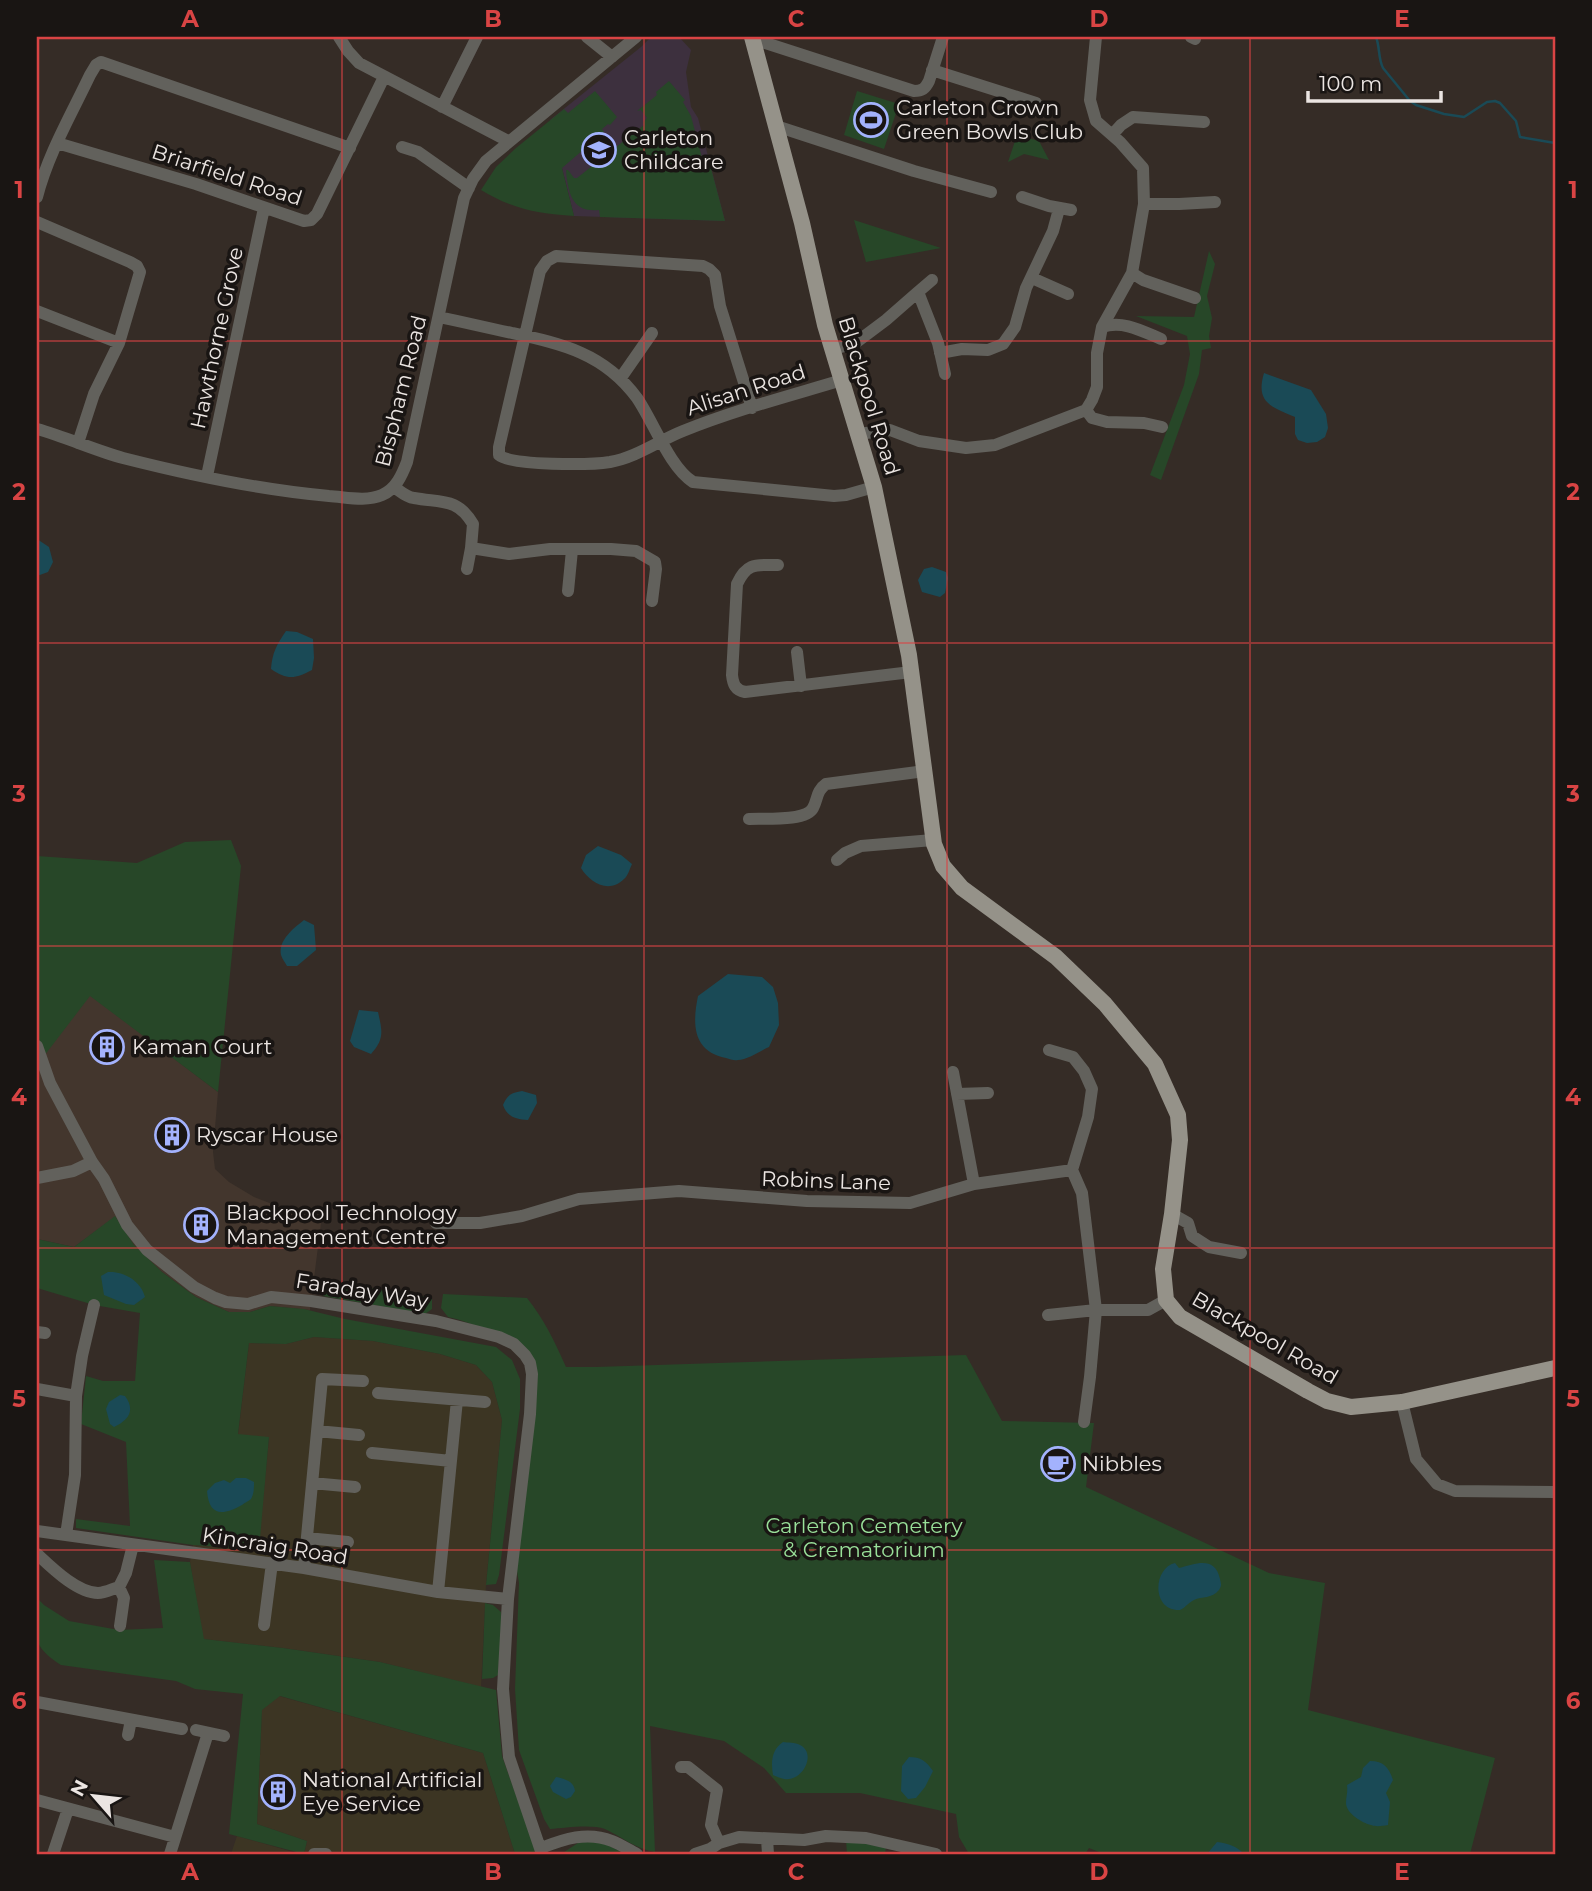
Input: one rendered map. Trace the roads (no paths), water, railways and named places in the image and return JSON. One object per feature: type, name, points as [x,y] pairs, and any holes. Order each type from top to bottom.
[{"type":"main road","name":"Blackpool Road","points":[[752,38],[832,349],[874,487],[911,671],[933,840],[943,866],[962,888],[1056,957],[1105,1004],[1155,1064],[1178,1115],[1180,1140],[1163,1269],[1166,1300],[1180,1317],[1327,1401],[1352,1407],[1402,1402],[1555,1368]]},
{"type":"street","points":[[339,37],[359,63],[508,141]]},
{"type":"street","points":[[442,107],[477,37]]},
{"type":"street","points":[[587,37],[612,57]]},
{"type":"street","name":"Bispham Road","points":[[37,429],[123,457],[285,492],[353,498],[384,494],[394,487],[407,462],[464,198],[473,179],[486,161],[508,141],[636,37]]},
{"type":"street","points":[[752,38],[921,91],[925,88],[943,37]]},
{"type":"street","points":[[858,434],[890,430],[919,441],[966,448],[995,445],[1086,410],[1092,400],[1097,387],[1097,353],[1102,327],[1132,273],[1144,204],[1143,168],[1096,121],[1090,100],[1096,37]]},
{"type":"street","points":[[37,197],[43,173],[57,143],[96,65],[101,62],[351,148]]},
{"type":"street","points":[[932,70],[1036,103]]},
{"type":"street","name":"Briarfield Road","points":[[57,143],[196,184],[304,221],[312,220],[351,148],[384,77]]},
{"type":"street","points":[[1112,135],[1133,117],[1204,122]]},
{"type":"street","points":[[776,126],[914,171],[991,192]]},
{"type":"street","points":[[402,147],[418,152],[469,188]]},
{"type":"street","points":[[940,353],[962,349],[988,350],[1003,344],[1015,327],[1031,278],[1065,209],[1022,197]]},
{"type":"street","points":[[1144,204],[1214,202]]},
{"type":"street","name":"Hawthorne Grove","points":[[207,476],[264,208]]},
{"type":"street","points":[[37,222],[137,266],[140,272],[119,343],[94,394],[78,443]]},
{"type":"street","points":[[526,336],[540,271],[551,257],[704,266],[715,275],[720,306],[752,408]]},
{"type":"street","points":[[1132,273],[1143,280],[1195,298]]},
{"type":"street","points":[[1031,278],[1068,294]]},
{"type":"street","points":[[832,349],[854,344],[932,280]]},
{"type":"street","points":[[918,292],[927,312],[945,374]]},
{"type":"street","points":[[37,311],[119,343]]},
{"type":"street","points":[[439,317],[566,346],[584,353],[606,367],[638,399],[681,472],[693,482],[834,496],[874,487]]},
{"type":"street","points":[[1102,327],[1111,324],[1129,326],[1161,339]]},
{"type":"street","points":[[620,379],[653,333]]},
{"type":"street","name":"Alisan Road","points":[[526,336],[499,447],[499,455],[502,458],[549,464],[609,463],[630,457],[683,430],[842,380]]},
{"type":"street","points":[[1086,410],[1092,418],[1107,422],[1144,423],[1162,427]]},
{"type":"street","points":[[394,487],[413,498],[446,502],[463,512],[473,524],[467,569]]},
{"type":"street","points":[[471,548],[509,554],[550,550],[636,551],[652,558],[656,565],[652,601]]},
{"type":"street","points":[[568,591],[572,550]]},
{"type":"street","points":[[734,559],[745,570]]},
{"type":"street","points":[[767,579],[773,565],[755,565],[745,570],[737,584],[732,675],[739,691],[802,686],[911,671]]},
{"type":"street","points":[[797,652],[802,686]]},
{"type":"street","points":[[748,818],[804,816],[814,807],[817,793],[826,784],[925,771]]},
{"type":"street","points":[[837,860],[861,846],[933,840]]},
{"type":"street","name":"Faraday Way","points":[[37,1046],[50,1083],[127,1225],[144,1246],[180,1277],[215,1298],[248,1304],[271,1297],[311,1301],[474,1329],[514,1344],[525,1355],[532,1374],[530,1414],[508,1599],[503,1689],[509,1757],[541,1851]]},
{"type":"street","points":[[1049,1050],[1073,1057],[1084,1071],[1092,1089],[1088,1117],[1072,1170],[1082,1193],[1096,1310],[1084,1422]]},
{"type":"street","points":[[953,1072],[974,1184]]},
{"type":"street","points":[[957,1094],[988,1093]]},
{"type":"street","points":[[37,1178],[73,1171],[92,1162]]},
{"type":"street","name":"Robins Lane","points":[[436,1223],[480,1223],[522,1216],[579,1199],[679,1191],[807,1201],[910,1203],[974,1184],[1072,1170]]},
{"type":"street","points":[[1172,1214],[1188,1223],[1192,1236],[1209,1247],[1241,1253]]},
{"type":"street","points":[[1048,1315],[1096,1310],[1148,1310],[1166,1300]]},
{"type":"street","points":[[66,1535],[75,1475],[76,1396],[95,1327],[94,1305]]},
{"type":"street","points":[[304,1568],[322,1379],[363,1381]]},
{"type":"street","points":[[37,1389],[76,1396]]},
{"type":"street","points":[[378,1393],[485,1402]]},
{"type":"street","points":[[438,1592],[457,1400]]},
{"type":"street","points":[[1402,1402],[1416,1459],[1437,1484],[1455,1491],[1555,1492]]},
{"type":"street","points":[[317,1431],[359,1435]]},
{"type":"street","points":[[372,1453],[451,1461]]},
{"type":"street","points":[[312,1483],[355,1487]]},
{"type":"street","name":"Kincraig Road","points":[[37,1531],[272,1563],[438,1592],[508,1599]]},
{"type":"street","points":[[307,1538],[348,1542]]},
{"type":"street","points":[[53,1550],[40,1557],[64,1578],[94,1593],[119,1587],[126,1573],[133,1545]]},
{"type":"street","points":[[264,1625],[272,1563]]},
{"type":"street","points":[[119,1587],[124,1598],[120,1626]]},
{"type":"street","points":[[37,1702],[182,1728]]},
{"type":"street","points":[[128,1735],[131,1720]]},
{"type":"street","points":[[170,1854],[202,1731],[224,1736]]},
{"type":"street","points":[[681,1766],[688,1767],[720,1788],[710,1819],[719,1843]]},
{"type":"street","points":[[37,1800],[175,1837]]},
{"type":"street","points":[[53,1854],[68,1809]]},
{"type":"street","points":[[541,1851],[565,1838],[587,1835],[612,1841],[637,1854]]},
{"type":"street","points":[[695,1854],[739,1837],[804,1840],[826,1836],[855,1837],[936,1854]]},
{"type":"street","points":[[767,1839],[768,1854]]},
{"type":"street","points":[[314,1854],[326,1854]]},
{"type":"water","points":[[1264,373],[1311,390],[1326,414],[1328,428],[1325,437],[1317,442],[1298,440],[1295,434],[1295,417],[1273,407],[1264,397]]},
{"type":"water","points":[[37,539],[49,547],[53,562],[48,572],[37,576]]},
{"type":"water","points":[[932,567],[946,572],[948,578],[945,593],[940,597],[922,592],[918,580],[924,569]]},
{"type":"water","points":[[286,631],[297,632],[313,639],[312,670],[291,677],[271,669],[272,658]]},
{"type":"water","points":[[598,846],[621,855],[632,864],[627,876],[612,886],[600,885],[589,878],[581,868],[586,855]]},
{"type":"water","points":[[304,920],[314,925],[316,950],[297,966],[287,966],[281,955],[282,944]]},
{"type":"water","points":[[728,974],[762,977],[773,987],[778,1003],[779,1025],[769,1047],[742,1060],[715,1055],[701,1043],[697,1035],[695,1017],[698,996]]},
{"type":"water","points":[[359,1010],[378,1012],[381,1034],[379,1044],[371,1054],[354,1047],[350,1041]]},
{"type":"water","points":[[522,1091],[536,1095],[537,1103],[528,1120],[512,1117],[503,1105],[510,1095]]},
{"type":"water","points":[[108,1272],[131,1278],[140,1286],[145,1297],[134,1305],[104,1295],[101,1276]]},
{"type":"water","points":[[120,1395],[125,1396],[130,1411],[127,1418],[114,1427],[110,1424],[106,1409],[109,1402]]},
{"type":"water","points":[[236,1478],[246,1478],[254,1482],[251,1499],[228,1511],[218,1512],[210,1505],[207,1491],[215,1483],[224,1480],[230,1483]]},
{"type":"water","points":[[1175,1563],[1179,1568],[1199,1563],[1210,1564],[1218,1572],[1221,1587],[1213,1595],[1192,1601],[1180,1610],[1171,1608],[1164,1604],[1158,1589],[1162,1573]]},
{"type":"water","points":[[783,1742],[800,1745],[807,1754],[802,1772],[791,1779],[773,1775],[773,1757]]},
{"type":"water","points":[[909,1757],[923,1760],[933,1771],[916,1798],[908,1799],[901,1791],[902,1766]]},
{"type":"water","points":[[1370,1761],[1385,1766],[1393,1780],[1386,1793],[1390,1802],[1388,1825],[1375,1826],[1363,1822],[1347,1807],[1347,1785],[1361,1777],[1363,1768]]},
{"type":"water","points":[[556,1777],[573,1785],[575,1791],[571,1797],[566,1799],[553,1792],[550,1786]]},
{"type":"water","points":[[1217,1842],[1232,1845],[1244,1854],[1207,1854]]},
{"type":"waterway","points":[[1376,37],[1383,68],[1416,105],[1464,117],[1487,102],[1495,101],[1516,121],[1520,137],[1555,143]]},
{"type":"place","name":"Carleton Crown Green Bowls Club","points":[[871,120]]},
{"type":"place","name":"Carleton Childcare","points":[[599,150]]},
{"type":"place","name":"Kaman Court","points":[[107,1047]]},
{"type":"place","name":"Ryscar House","points":[[172,1135]]},
{"type":"place","name":"Blackpool Technology Management Centre","points":[[201,1225]]},
{"type":"place","name":"Nibbles","points":[[1058,1464]]},
{"type":"place","name":"National Artificial Eye Service","points":[[278,1792]]},
{"type":"park label","name":"Carleton Cemetery & Crematorium","points":[[864,1538]]}]
